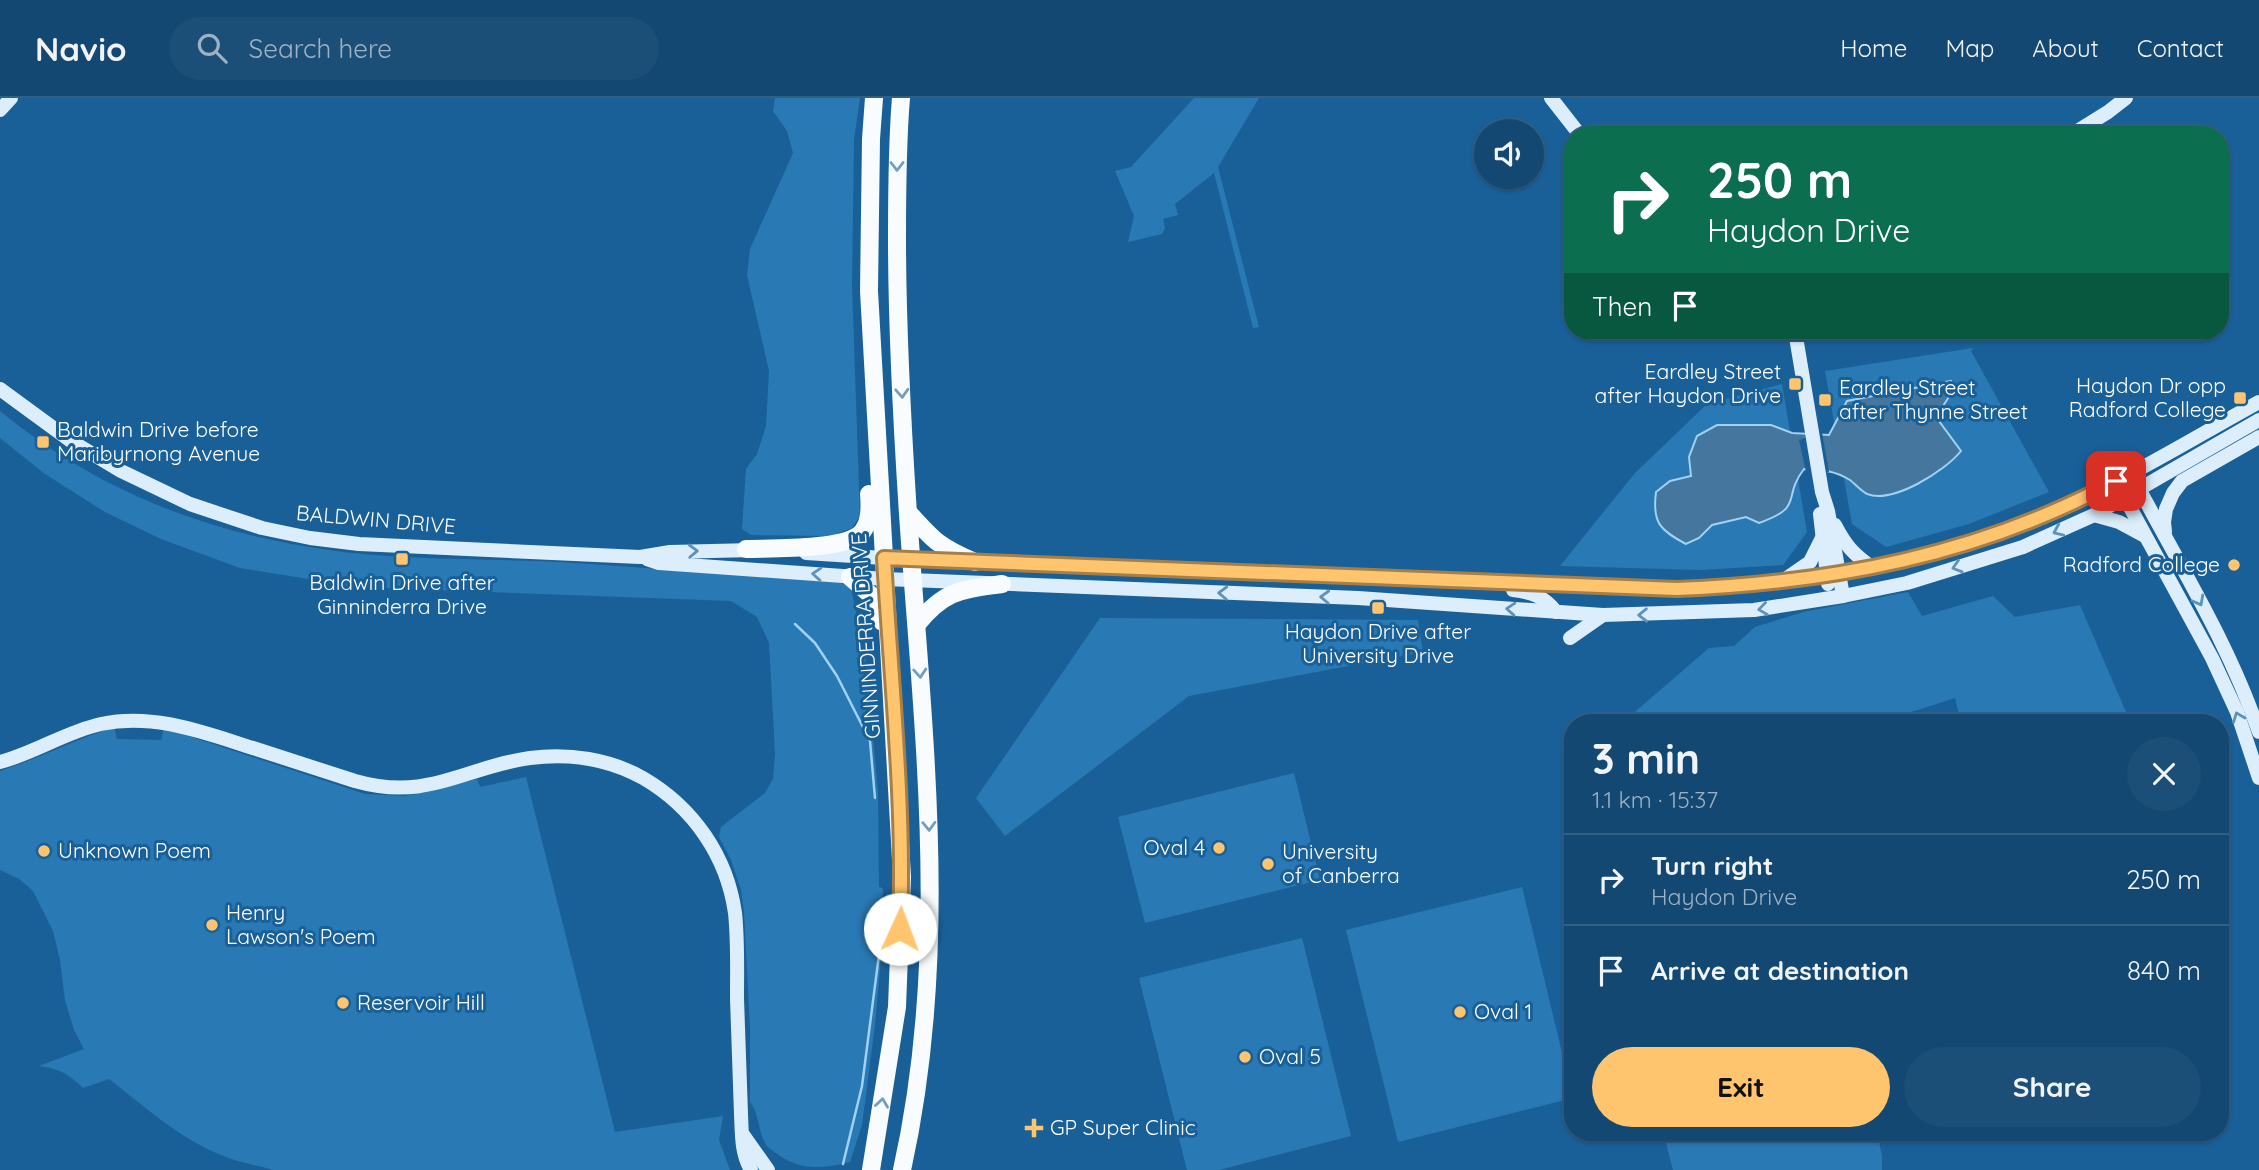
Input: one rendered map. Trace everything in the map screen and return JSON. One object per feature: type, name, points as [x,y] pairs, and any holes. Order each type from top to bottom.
[{"type":"main road","points":[[0,110],[11,98]]},
{"type":"main road","name":"GINNINDERRA DRIVE","points":[[870,1169],[897,1007],[902,877],[869,291],[874,98]]},
{"type":"main road","points":[[901,98],[897,139],[897,291],[908,512],[927,757],[931,877],[926,1005],[910,1133],[902,1170]]},
{"type":"main road","points":[[1551,98],[1573,126]]},
{"type":"main road","points":[[2085,126],[2126,98]]},
{"type":"main road","points":[[746,550],[839,544],[861,534],[870,514],[864,388],[869,291]]},
{"type":"main road","points":[[1796,340],[1819,476],[1828,511],[1844,543],[1853,554],[1872,568]]},
{"type":"main road","name":"BALDWIN DRIVE","points":[[0,377],[17,400]]},
{"type":"main road","name":"BALDWIN DRIVE","points":[[0,389],[71,441],[133,477],[190,503],[262,528],[310,538],[359,544],[640,557],[670,552],[746,550],[975,562],[1463,580]]},
{"type":"main road","points":[[1463,580],[1677,589],[1730,587],[1872,568],[1938,553],[2021,525],[2116,481],[2259,402]]},
{"type":"main road","points":[[2154,515],[2155,505],[2160,497],[2178,478],[2235,445],[2253,424]]},
{"type":"main road","name":"BALDWIN DRIVE","points":[[640,557],[659,563],[850,577],[1358,598],[1603,615],[1754,610],[1907,583],[2022,547],[2094,515],[2253,424]]},
{"type":"main road","points":[[2166,541],[2166,509],[2182,481],[2259,437]]},
{"type":"main road","points":[[2130,472],[2227,654],[2248,699],[2259,732]]},
{"type":"main road","points":[[2116,481],[2211,658],[2237,712],[2259,778]]},
{"type":"main road","points":[[1822,492],[1819,508],[1822,538],[1833,575]]},
{"type":"main road","points":[[1828,511],[1837,597]]},
{"type":"main road","points":[[908,512],[932,539],[947,551],[975,562]]},
{"type":"main road","points":[[2094,515],[2119,522],[2146,537]]},
{"type":"main road","points":[[1783,581],[1810,562],[1822,538]]},
{"type":"main road","points":[[850,577],[875,601],[889,651]]},
{"type":"main road","points":[[1463,580],[1485,589],[1528,592],[1547,600],[1556,612]]},
{"type":"main road","points":[[917,624],[933,603],[960,590],[1002,584]]},
{"type":"main road","points":[[1556,612],[1558,602],[1566,591],[1586,585]]},
{"type":"main road","points":[[1570,638],[1603,615]]},
{"type":"main road","points":[[0,762],[24,755],[90,727],[142,720],[181,725],[381,787],[433,785],[512,761],[545,756],[600,761],[639,776],[673,799],[693,819],[716,853],[730,891],[736,931],[743,1152],[751,1170]]},
{"type":"main road","points":[[910,1133],[916,1170]]},
{"type":"main road","points":[[744,1136],[768,1170]]},
{"type":"shaded area","points":[[775,98],[860,98],[854,139],[852,286],[860,516],[852,528],[830,536],[751,535],[742,529],[746,469],[757,454],[766,426],[769,371],[747,275],[750,249],[793,153],[787,131],[773,111]]},
{"type":"shaded area","points":[[1194,98],[1259,98],[1218,167],[1259,327],[1253,328],[1214,173],[1175,204],[1178,215],[1163,219],[1165,228],[1162,234],[1128,242],[1134,216],[1115,171],[1131,167]]},
{"type":"shaded area","points":[[1973,348],[1971,351],[2049,492],[1969,524],[1886,547],[1852,524],[1825,371]]},
{"type":"shaded area","points":[[1951,381],[1954,389],[1936,417],[1961,451],[1943,468],[1918,484],[1878,496],[1867,494],[1839,474],[1804,469],[1783,512],[1759,523],[1746,517],[1712,525],[1699,538],[1686,544],[1664,530],[1657,518],[1656,492],[1670,481],[1691,476],[1689,457],[1697,436],[1717,425],[1771,425],[1792,433],[1829,435],[1847,401]]},
{"type":"shaded area","points":[[1782,384],[1807,532],[1783,565],[1701,570],[1560,566],[1635,473],[1707,404]]},
{"type":"shaded area","points":[[0,411],[36,439],[112,484],[192,518],[277,541],[381,556],[560,562],[850,583],[866,661],[878,793],[879,887],[883,888],[875,1025],[862,1125],[850,1162],[809,1167],[782,1157],[766,1144],[750,1102],[750,1028],[744,912],[741,890],[731,860],[719,837],[721,827],[765,793],[773,779],[775,754],[769,643],[757,617],[731,601],[358,587],[240,568],[161,539],[105,512],[45,474],[0,438]]},
{"type":"shaded area","points":[[1908,592],[1922,616],[1993,596],[2015,617],[2080,605],[2127,714],[1959,714],[1955,698],[1905,714],[1632,714],[1709,648],[1734,646],[1755,627],[1803,612]]},
{"type":"shaded area","points":[[1100,618],[1418,620],[1423,652],[1189,696],[1005,836],[976,798]]},
{"type":"shaded area","name":"Reservoir Hill","points":[[114,727],[117,739],[161,740],[164,728],[365,794],[404,796],[477,779],[480,787],[526,777],[615,1132],[723,1116],[719,1140],[730,1170],[273,1170],[227,1157],[191,1140],[109,1079],[83,1088],[63,1072],[39,1066],[84,1049],[74,1030],[65,1000],[53,931],[33,891],[19,879],[0,870],[0,771]]},
{"type":"shaded area","name":"Oval 4","points":[[1294,773],[1320,880],[1145,923],[1118,817]]},
{"type":"shaded area","name":"Oval 1","points":[[1522,887],[1564,1061],[1564,1100],[1398,1142],[1346,930]]},
{"type":"shaded area","name":"Oval 5","points":[[1302,938],[1351,1136],[1219,1170],[1187,1170],[1139,978]]},
{"type":"shaded area","points":[[1665,1141],[1879,1141],[1882,1156],[1882,1170],[1673,1170]]},
{"type":"pier","points":[[1822,432],[1829,472],[1806,472],[1799,440]]},
{"type":"waterway","points":[[795,624],[815,643],[837,676],[870,741],[875,798]]},
{"type":"waterway","points":[[843,1164],[862,1086],[880,947]]},
{"type":"place","name":"Eardley Street after Haydon Drive","points":[[1795,384]]},
{"type":"place","name":"Haydon Dr opp Radford College","points":[[2240,398]]},
{"type":"place","name":"Eardley Street after Thynne Street","points":[[1825,400]]},
{"type":"place","name":"Baldwin Drive before Maribyrnong Avenue","points":[[43,442]]},
{"type":"place","name":"Baldwin Drive after Ginninderra Drive","points":[[402,559]]},
{"type":"place","name":"Radford College","points":[[2234,565]]},
{"type":"place","name":"Haydon Drive after University Drive","points":[[1378,608]]},
{"type":"place","name":"Oval 4","points":[[1219,848]]},
{"type":"place","name":"Unknown Poem","points":[[44,851]]},
{"type":"place","name":"University of Canberra","points":[[1268,864]]},
{"type":"place","name":"Henry Lawson's Poem","points":[[212,925]]},
{"type":"place","name":"Reservoir Hill","points":[[343,1003]]},
{"type":"place","name":"Oval 1","points":[[1460,1012]]},
{"type":"place","name":"Oval 5","points":[[1245,1057]]},
{"type":"place","name":"GP Super Clinic","points":[[1034,1128]]},
{"type":"route","points":[[900,929],[902,877],[897,754],[884,558],[1677,589],[1730,587],[1839,574],[1938,553],[2021,525],[2116,481]]}]
